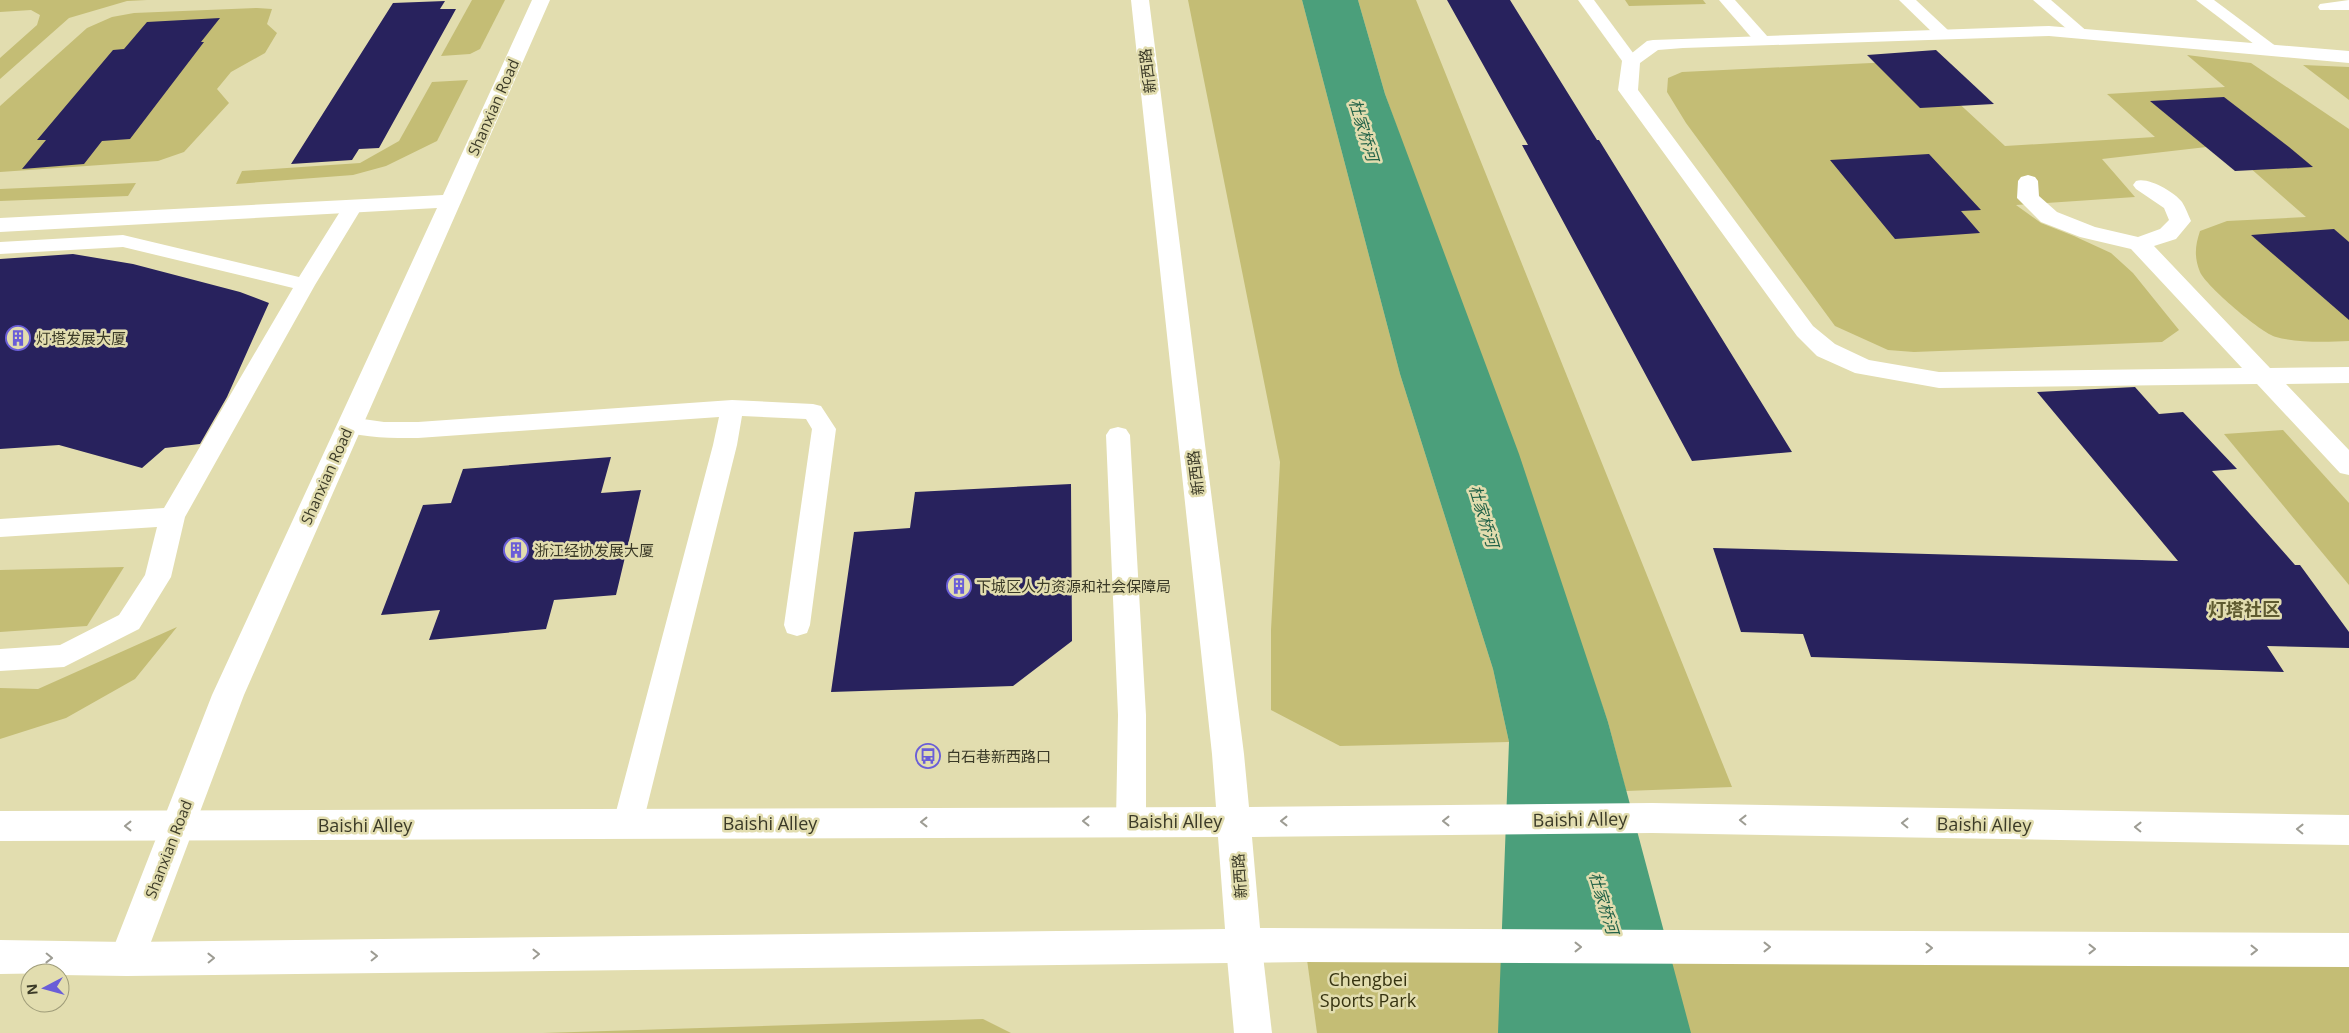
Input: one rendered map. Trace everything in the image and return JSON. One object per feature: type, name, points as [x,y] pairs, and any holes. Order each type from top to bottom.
[{"type":"street","name":"Shanxian Road","points":[[127,958],[228,695],[541,0]]},
{"type":"street","name":"新西路","points":[[1140,0],[1235,821],[1244,947],[1253,1033]]},
{"type":"street","points":[[2349,57],[2048,31],[1653,44],[1631,61],[1628,90],[1805,331],[1826,350],[1864,367],[1939,380],[2349,375]]},
{"type":"street","points":[[2028,181],[2028,198],[2049,217],[2088,232],[2139,244],[2168,234],[2180,221],[2174,205],[2143,185]]},
{"type":"street","points":[[0,224],[450,201]]},
{"type":"street","points":[[2139,244],[2349,466]]},
{"type":"street","name":"Baishi Alley","points":[[0,826],[1495,821],[1652,818],[2349,830]]},
{"type":"street","points":[[0,957],[127,958],[1244,947],[1718,946],[2349,950]]},
{"type":"lane","points":[[1586,0],[1631,61]]},
{"type":"lane","points":[[1727,0],[1762,40]]},
{"type":"lane","points":[[1907,0],[1944,34]]},
{"type":"lane","points":[[2040,0],[2081,33]]},
{"type":"lane","points":[[2204,0],[2273,50]]},
{"type":"lane","points":[[2326,7],[2349,5]]},
{"type":"lane","points":[[0,660],[64,656],[129,622],[158,577],[172,517],[305,285],[353,206]]},
{"type":"lane","points":[[0,248],[124,241],[305,285]]},
{"type":"lane","points":[[349,425],[384,430],[418,430],[732,408],[813,412],[824,429],[797,625]]},
{"type":"lane","points":[[628,823],[723,454],[732,408]]},
{"type":"lane","points":[[1118,435],[1132,715],[1131,821]]},
{"type":"lane","points":[[0,528],[172,517]]},
{"type":"green space","points":[[0,0],[147,0],[127,1],[69,18],[0,79],[0,58],[37,25],[40,15],[31,10],[0,12]]},
{"type":"green space","points":[[472,0],[505,0],[480,49],[470,54],[441,56]]},
{"type":"green space","points":[[1188,0],[1302,0],[1400,374],[1493,669],[1509,742],[1340,746],[1271,710],[1271,630],[1280,462]]},
{"type":"green space","points":[[1358,0],[1416,0],[1732,787],[1626,791],[1608,722],[1385,94]]},
{"type":"green space","points":[[1625,0],[1703,0],[1706,4],[1629,6]]},
{"type":"green space","points":[[272,9],[267,24],[277,33],[265,53],[231,72],[217,89],[229,103],[184,152],[158,161],[0,172],[0,106],[87,28],[112,17],[134,13]]},
{"type":"green space","points":[[2187,55],[2251,63],[2349,129],[2349,341],[2303,341],[2276,337],[2247,318],[2204,279],[2200,272],[2196,252],[2200,231],[2227,221],[2306,217],[2224,145],[2102,159],[2135,197],[2016,205],[2041,223],[2111,253],[2133,273],[2179,330],[2162,342],[1914,352],[1888,350],[1835,326],[1686,123],[1667,92],[1668,78],[1682,72],[1913,61],[2005,146],[2155,137],[2107,94],[2225,87]]},
{"type":"green space","points":[[2303,65],[2349,67],[2349,100]]},
{"type":"green space","points":[[468,80],[437,141],[386,166],[353,175],[236,184],[242,171],[360,163],[399,141],[432,82]]},
{"type":"green space","points":[[136,183],[128,196],[0,201],[0,189]]},
{"type":"green space","points":[[2283,430],[2349,503],[2349,585],[2224,434]]},
{"type":"green space","points":[[124,567],[87,626],[0,632],[0,570]]},
{"type":"green space","points":[[177,627],[135,679],[66,718],[0,739],[0,688],[38,689]]},
{"type":"green space","name":"Chengbei Sports Park","points":[[1305,945],[2349,950],[2349,1033],[1317,1033]]},
{"type":"green space","points":[[983,1019],[1011,1033],[543,1033]]},
{"type":"water","name":"杜家桥河","points":[[1302,0],[1358,0],[1385,94],[1519,454],[1608,722],[1691,1033],[1498,1033],[1509,742],[1493,669],[1400,374]]},
{"type":"building","points":[[1447,0],[1510,0],[1792,452],[1692,461],[1522,145],[1528,145]]},
{"type":"building","points":[[445,1],[440,9],[456,9],[379,148],[359,149],[352,160],[291,164],[393,3]]},
{"type":"building","points":[[220,18],[130,139],[102,141],[84,164],[22,169],[46,140],[37,140],[113,50],[124,49],[147,22]]},
{"type":"building","points":[[1936,50],[1994,104],[1920,108],[1867,55]]},
{"type":"building","points":[[2224,97],[2313,167],[2235,171],[2150,101]]},
{"type":"building","points":[[1929,154],[1981,210],[1961,211],[1980,233],[1895,239],[1830,160]]},
{"type":"building","points":[[2334,229],[2349,242],[2349,320],[2251,235]]},
{"type":"building","points":[[73,254],[133,264],[240,292],[269,303],[227,397],[200,444],[165,448],[142,468],[59,445],[0,449],[0,259]]},
{"type":"building","points":[[2135,387],[2159,414],[2183,412],[2237,469],[2212,471],[2295,565],[2300,565],[2349,632],[2349,648],[2267,646],[2284,672],[1811,657],[1803,634],[1741,632],[1713,548],[2178,561],[2037,392]]},
{"type":"building","name":"浙江经协发展大厦","points":[[611,457],[601,493],[641,490],[616,595],[554,600],[546,629],[429,640],[440,610],[381,615],[423,505],[451,503],[463,469]]},
{"type":"building","name":"下城区人力资源和社会保障局","points":[[1071,484],[1072,641],[1013,686],[831,692],[854,532],[910,528],[915,492]]},
{"type":"place","name":"灯塔发展大厦","points":[[18,338]]},
{"type":"place","name":"浙江经协发展大厦","points":[[516,550]]},
{"type":"place","name":"下城区人力资源和社会保障局","points":[[959,586]]},
{"type":"place","name":"白石巷新西路口","points":[[928,756]]},
{"type":"district","name":"灯塔社区","points":[[2244,609]]}]
